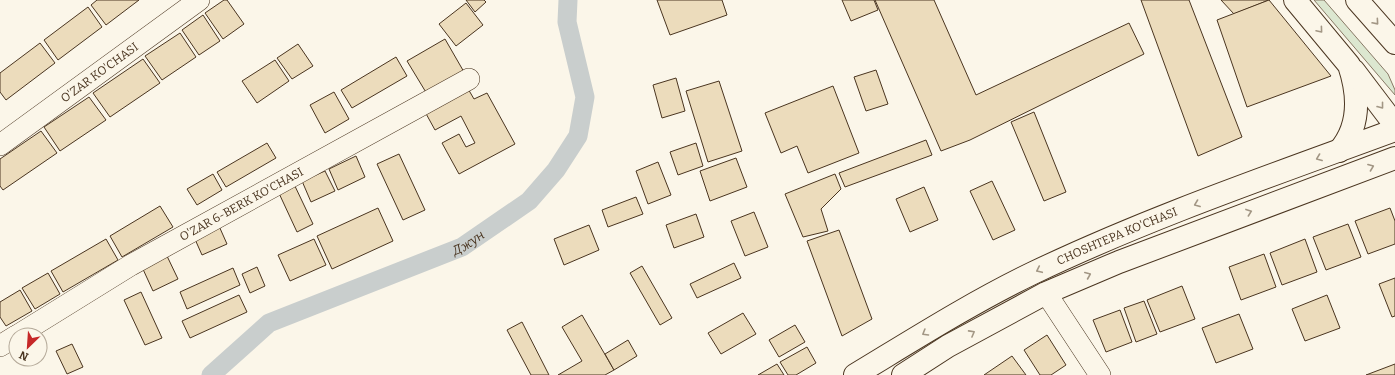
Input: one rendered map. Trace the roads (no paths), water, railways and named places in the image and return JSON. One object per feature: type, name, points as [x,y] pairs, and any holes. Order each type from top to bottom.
[{"type":"main road","points":[[1295,0],[1350,66],[1395,125]]},
{"type":"main road","points":[[1357,0],[1395,43]]},
{"type":"main road","points":[[1339,151],[1350,135],[1356,116],[1356,90],[1350,66]]},
{"type":"main road","name":"CHOSHTEPA KO'CHASI","points":[[855,375],[945,321],[1032,273],[1106,239],[1395,130]]},
{"type":"main road","name":"CHOSHTEPA KO'CHASI","points":[[903,375],[948,346],[1046,293],[1146,251],[1395,158]]},
{"type":"street","name":"O'ZAR KO'CHASI","points":[[0,145],[199,0]]},
{"type":"street","name":"O'ZAR 6-BERK KO'CHASI","points":[[31,327],[130,265],[469,79]]},
{"type":"street","points":[[1046,293],[1100,375]]},
{"type":"waterway","name":"Джун","points":[[211,375],[269,323],[462,247],[529,201],[556,170],[578,136],[585,97],[567,22],[568,0]]}]
